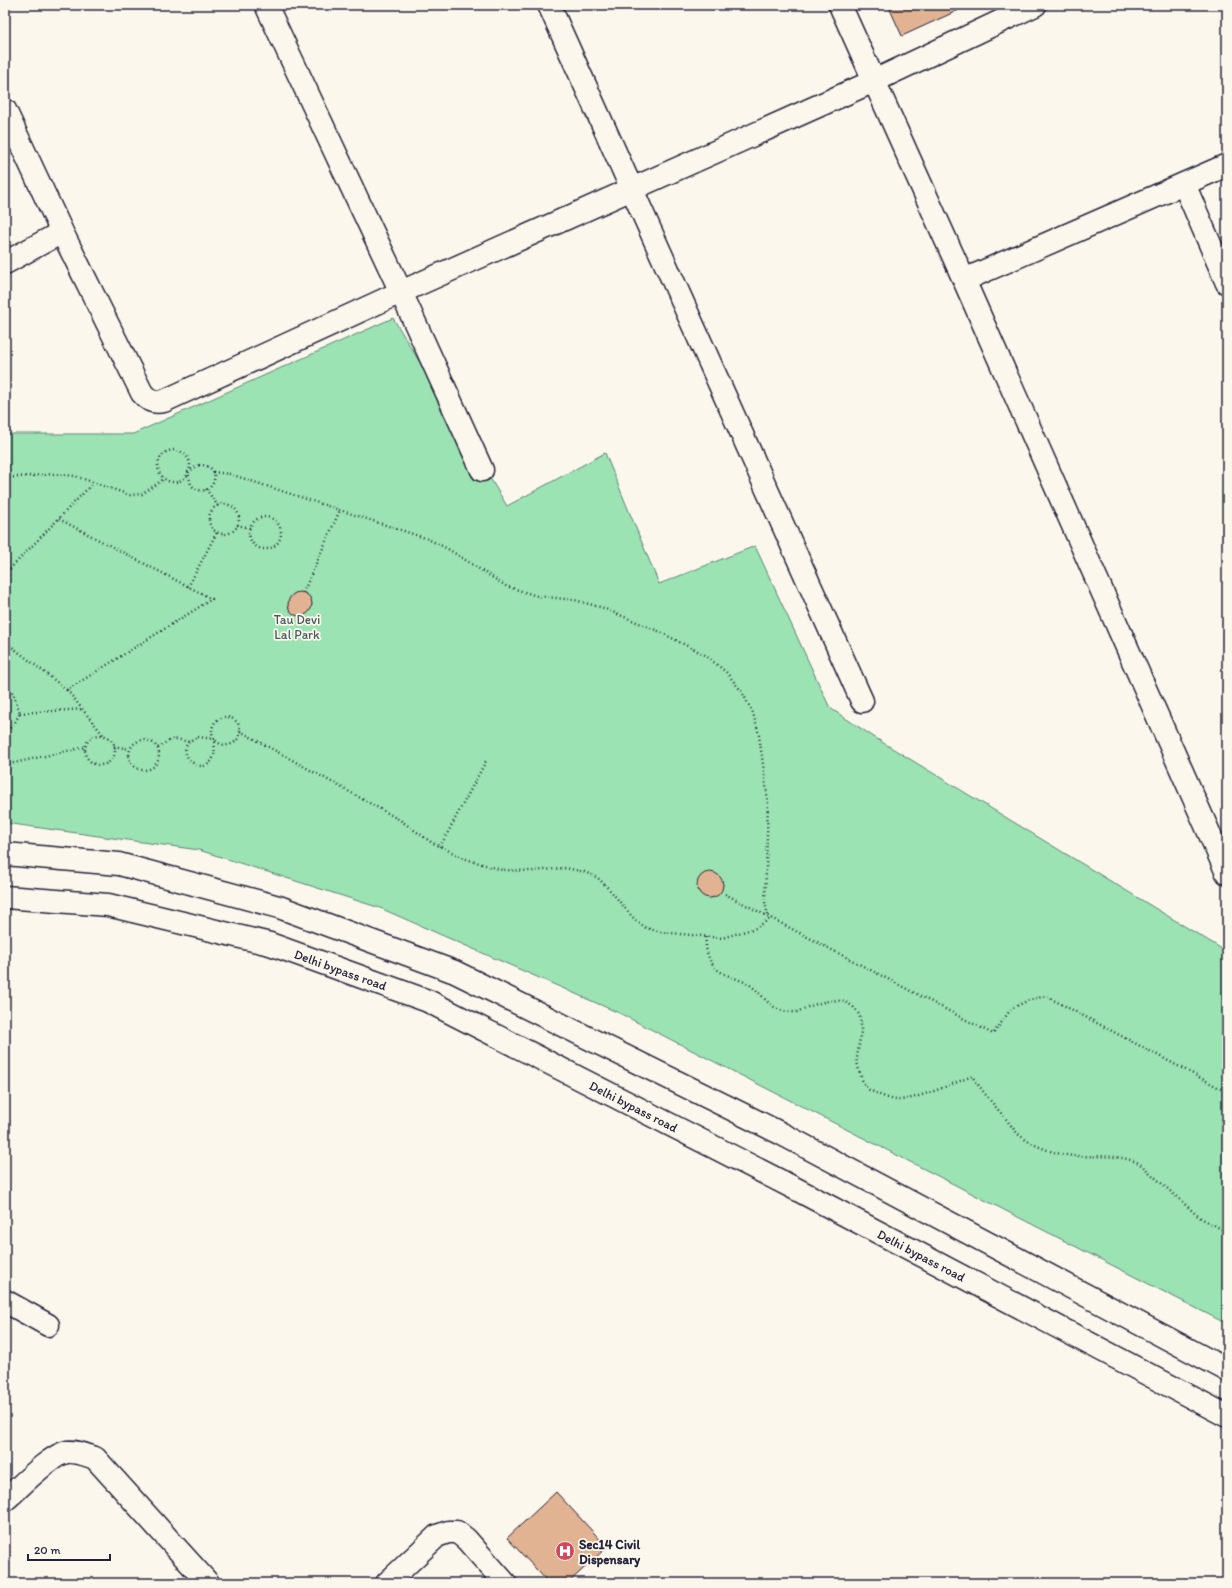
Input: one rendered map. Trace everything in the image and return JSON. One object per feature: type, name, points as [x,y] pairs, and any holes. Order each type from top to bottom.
[{"type":"street","points":[[266,5],[401,292],[482,470]]},
{"type":"street","points":[[549,5],[862,701]]},
{"type":"street","points":[[840,5],[964,280],[1227,873]]},
{"type":"street","points":[[5,110],[62,232],[142,393],[148,400],[155,402],[164,401],[401,292],[874,81],[1035,5]]},
{"type":"street","points":[[964,280],[1227,166]]},
{"type":"street","points":[[1184,184],[1227,283]]},
{"type":"street","points":[[5,263],[62,232]]},
{"type":"street","points":[[5,854],[119,864],[279,907],[455,972],[780,1133],[1227,1370]]},
{"type":"street","name":"Delhi bypass road","points":[[5,897],[108,905],[247,938],[270,944],[428,1001],[796,1189],[1227,1416]]},
{"type":"street","points":[[5,1301],[48,1325]]},
{"type":"street","points":[[5,1500],[53,1458],[66,1452],[79,1452],[95,1458],[208,1583]]},
{"type":"street","points":[[387,1583],[437,1536],[453,1532],[457,1532],[466,1539],[505,1583]]},
{"type":"path","points":[[214,472],[213,484],[206,490],[198,490],[191,485],[188,472],[189,463],[184,454],[170,451],[162,456],[159,461],[158,470],[164,479],[173,482],[182,480],[188,472],[195,466],[203,465],[207,466],[214,472],[230,474],[428,539],[448,549],[506,586],[537,596],[575,600],[603,608],[658,631],[705,655],[726,672],[742,692],[753,714],[759,735],[768,801],[765,902],[770,917]]},
{"type":"path","points":[[5,478],[54,474],[75,476],[130,495],[142,494],[164,479]]},
{"type":"path","points":[[94,483],[5,574],[5,619],[7,643],[67,690],[104,736]]},
{"type":"path","points":[[206,490],[218,506]]},
{"type":"path","points":[[228,505],[236,511],[238,515],[237,525],[231,532],[221,534],[210,525],[209,516],[214,508],[228,505]]},
{"type":"path","points":[[303,592],[340,510]]},
{"type":"path","points":[[261,518],[272,518],[279,526],[281,537],[276,546],[271,549],[261,549],[252,543],[248,534],[250,528],[256,520],[261,518]]},
{"type":"path","points":[[59,519],[212,599],[67,690]]},
{"type":"path","points":[[237,525],[250,528]]},
{"type":"path","points":[[188,587],[217,532]]},
{"type":"path","points":[[5,688],[13,693],[20,713],[14,724],[5,733]]},
{"type":"path","points":[[20,713],[83,709]]},
{"type":"path","points":[[214,739],[198,737],[189,742],[186,750],[188,759],[195,765],[204,765],[209,763],[214,755],[214,739],[213,726],[218,720],[223,718],[235,721],[238,724],[240,731],[238,738],[231,744],[222,745],[214,739]]},
{"type":"path","points":[[240,731],[400,820],[431,842],[466,859],[502,870],[532,871],[566,868],[585,872],[598,878],[635,920],[646,928],[660,932],[722,938],[756,928],[770,917]]},
{"type":"path","points":[[94,736],[104,736],[109,738],[115,751],[112,760],[108,764],[98,766],[89,761],[86,757],[85,747],[86,742],[94,736]]},
{"type":"path","points":[[158,748],[174,738],[189,742]]},
{"type":"path","points":[[145,739],[150,740],[158,748],[159,753],[157,762],[150,769],[145,770],[135,768],[131,764],[129,759],[129,749],[136,741],[145,739]]},
{"type":"path","points":[[114,746],[129,749]]},
{"type":"path","points":[[5,765],[85,747]]},
{"type":"path","points":[[440,847],[487,759]]},
{"type":"path","points":[[725,894],[993,1034],[1011,1009],[1029,1000],[1046,996],[1227,1092]]},
{"type":"path","points":[[706,937],[705,944],[708,957],[714,967],[750,986],[772,1007],[783,1012],[797,1013],[830,1001],[840,1000],[852,1006],[861,1016],[857,1062],[863,1083],[867,1089],[882,1096],[897,1100],[938,1089],[972,1076],[1018,1134],[1030,1142],[1054,1152],[1073,1156],[1114,1156],[1139,1163],[1199,1217],[1227,1232]]},
{"type":"green space","name":"Tau Devi Lal Park","points":[[393,318],[507,506],[605,453],[659,584],[755,546],[830,708],[877,739],[1227,952],[1227,1324],[619,1013],[380,908],[199,850],[5,823],[5,434],[133,434]]},
{"type":"building","points":[[888,5],[960,5],[961,9],[902,36]]},
{"type":"building","points":[[300,592],[305,593],[311,599],[311,609],[305,615],[300,616],[295,615],[289,609],[288,604],[289,599],[295,593]]},
{"type":"building","points":[[710,872],[719,876],[723,885],[719,894],[710,898],[701,894],[697,885],[701,876]]},
{"type":"building","points":[[556,1492],[607,1547],[568,1583],[549,1583],[507,1538]]},
{"type":"place","name":"Sec14 Civil Dispensary","points":[[565,1551]]}]
